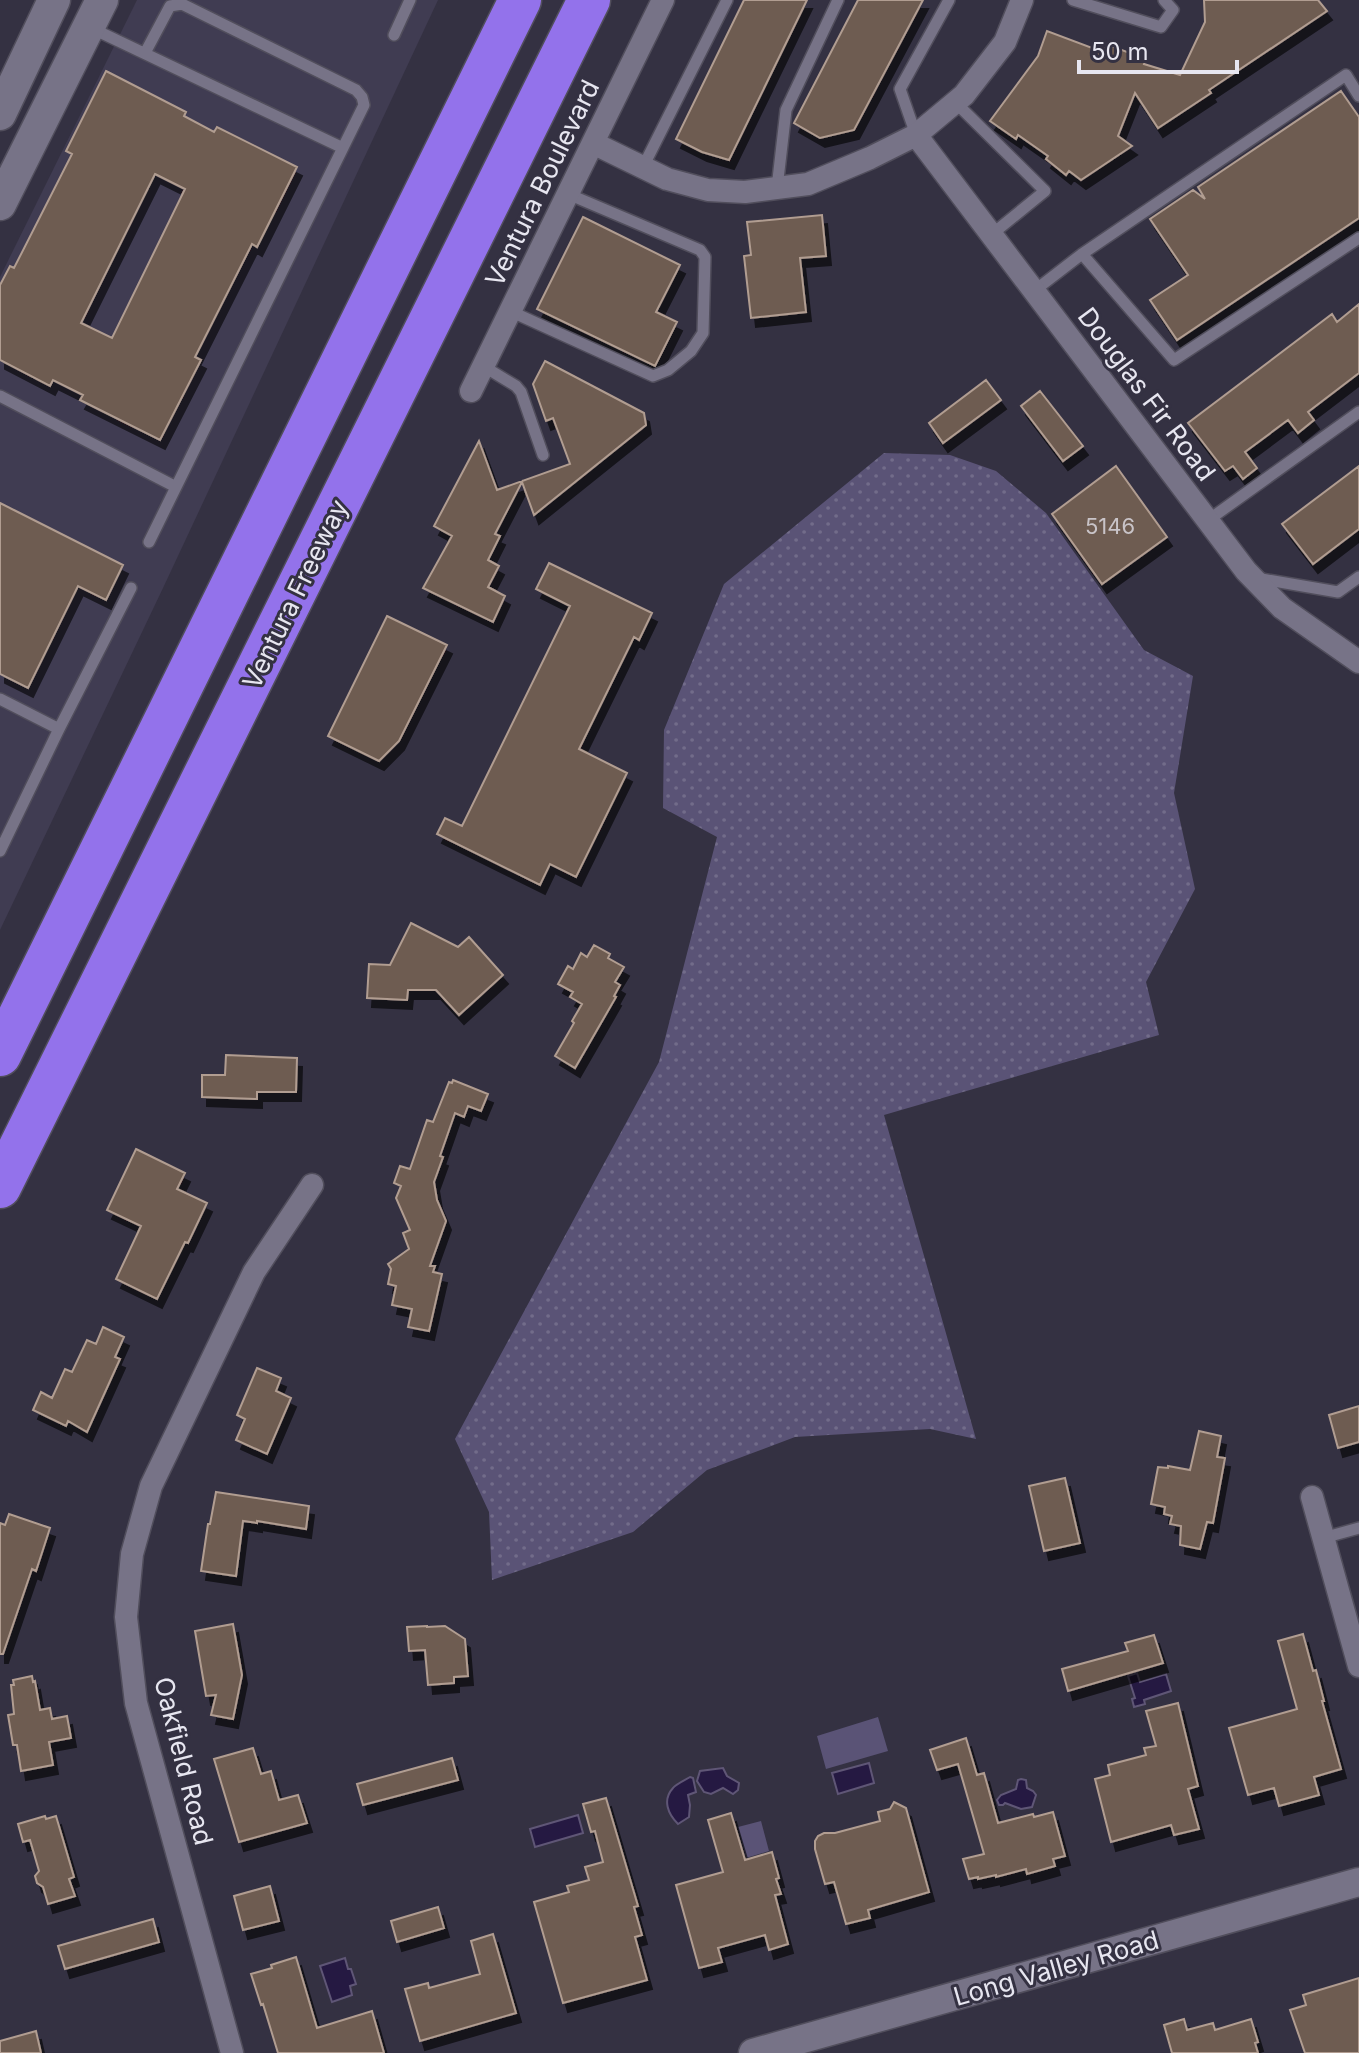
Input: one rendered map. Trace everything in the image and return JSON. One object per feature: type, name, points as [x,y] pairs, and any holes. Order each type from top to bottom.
[{"type":"highway","points":[[0,1055],[520,0]]},
{"type":"highway","name":"Ventura Freeway","points":[[0,1187],[589,0]]},
{"type":"main road","points":[[0,114],[54,0]]},
{"type":"main road","points":[[0,204],[95,14]]},
{"type":"street","name":"Ventura Boulevard","points":[[471,391],[663,0]]},
{"type":"street","points":[[593,143],[667,179],[708,190],[745,192],[808,184],[916,135],[964,95],[1005,42],[1022,0]]},
{"type":"street","name":"Douglas Fir Road","points":[[916,135],[1251,577],[1282,608],[1359,662]]},
{"type":"street","name":"Oakfield Road","points":[[232,2053],[136,1703],[126,1617],[132,1554],[151,1486],[254,1272],[312,1185]]},
{"type":"street","points":[[1312,1497],[1359,1666]]},
{"type":"street","name":"Long Valley Road","points":[[753,2053],[1359,1882]]},
{"type":"lane","points":[[394,35],[410,0]]},
{"type":"lane","points":[[643,167],[727,0]]},
{"type":"lane","points":[[777,188],[786,110],[838,0]]},
{"type":"lane","points":[[916,135],[900,89],[949,0]]},
{"type":"lane","points":[[1073,0],[1161,27],[1173,10],[1164,0]]},
{"type":"lane","points":[[145,53],[170,6],[182,4],[356,90],[364,105],[149,542]]},
{"type":"lane","points":[[95,14],[145,53],[343,148]]},
{"type":"lane","points":[[1034,291],[1082,254],[1346,75],[1359,96]]},
{"type":"lane","points":[[955,102],[1045,191],[991,235]]},
{"type":"lane","points":[[510,311],[653,376],[668,370],[691,351],[703,333],[705,257],[700,250],[568,194]]},
{"type":"lane","points":[[1082,254],[1174,360],[1359,238]]},
{"type":"lane","points":[[483,366],[521,392],[543,455]]},
{"type":"lane","points":[[0,396],[176,487]]},
{"type":"lane","points":[[1207,521],[1359,412]]},
{"type":"lane","points":[[1251,577],[1338,592],[1359,577]]},
{"type":"lane","points":[[0,851],[131,588]]},
{"type":"lane","points":[[0,699],[59,729]]},
{"type":"lane","points":[[1323,1538],[1359,1528]]},
{"type":"shaded area","points":[[137,0],[438,0],[0,930],[0,277]]},
{"type":"shaded area","points":[[884,453],[950,455],[996,471],[1046,513],[1144,650],[1193,676],[1174,793],[1195,889],[1146,982],[1159,1035],[884,1115],[976,1439],[930,1429],[795,1437],[707,1470],[633,1532],[492,1580],[489,1512],[455,1439],[659,1062],[717,837],[663,808],[664,730],[724,584]]},
{"type":"shaded area","points":[[1137,1673],[1140,1682],[1166,1674],[1171,1691],[1144,1700],[1145,1704],[1134,1707],[1132,1699],[1135,1698],[1128,1676]]},
{"type":"shaded area","points":[[878,1717],[888,1751],[826,1769],[817,1736]]},
{"type":"shaded area","points":[[869,1763],[874,1783],[838,1794],[832,1773]]},
{"type":"shaded area","points":[[723,1768],[727,1776],[739,1783],[738,1790],[733,1794],[723,1788],[711,1794],[704,1792],[697,1781],[700,1771]]},
{"type":"shaded area","points":[[693,1778],[696,1792],[688,1795],[689,1817],[678,1824],[669,1811],[668,1797],[674,1787]]},
{"type":"shaded area","points":[[1021,1779],[1026,1780],[1027,1788],[1036,1795],[1032,1807],[1021,1809],[1005,1803],[999,1805],[997,1800],[1001,1795],[1016,1789]]},
{"type":"shaded area","points":[[578,1815],[583,1833],[535,1847],[530,1829]]},
{"type":"shaded area","points":[[761,1821],[769,1851],[746,1858],[738,1827]]},
{"type":"shaded area","points":[[345,1958],[356,1984],[350,1986],[352,1995],[332,2002],[320,1966]]},
{"type":"building","points":[[744,0],[807,0],[729,160],[702,152],[676,139]]},
{"type":"building","points":[[858,0],[923,0],[854,130],[820,138],[794,123]]},
{"type":"building","points":[[1204,0],[1318,0],[1327,11],[1158,128],[1135,93],[1118,136],[1132,146],[1081,180],[1069,171],[1066,175],[1046,159],[1048,156],[1018,135],[1016,139],[990,121],[1038,56],[1047,31],[1100,51],[1103,43],[1146,59],[1144,64],[1180,75],[1205,22]]},
{"type":"building","points":[[106,71],[186,112],[184,116],[214,132],[217,127],[297,167],[257,247],[252,244],[195,357],[201,360],[160,440],[80,400],[83,395],[53,380],[50,386],[0,360],[0,285],[10,266],[14,268],[72,154],[66,151]],"holes":[[[155,174],[185,189],[112,338],[81,323]]]},
{"type":"building","points":[[1341,91],[1359,117],[1359,218],[1177,340],[1150,300],[1188,275],[1150,219],[1193,190],[1205,199],[1198,187]]},
{"type":"building","points":[[822,215],[826,256],[800,258],[806,312],[751,318],[744,256],[751,255],[747,222]]},
{"type":"building","points":[[583,217],[680,265],[656,312],[677,322],[655,366],[537,309]]},
{"type":"building","points":[[1359,304],[1359,373],[1308,412],[1314,420],[1298,433],[1288,420],[1245,452],[1257,468],[1243,479],[1233,466],[1225,471],[1188,423],[1332,314],[1337,322]]},
{"type":"building","points":[[545,361],[644,413],[646,425],[534,515],[522,482],[495,534],[500,536],[488,560],[499,566],[488,587],[505,596],[493,622],[423,588],[452,536],[434,526],[479,441],[497,490],[570,464],[553,418],[546,421],[533,384]]},
{"type":"building","points":[[986,380],[1001,400],[943,443],[929,423]]},
{"type":"building","points":[[1040,391],[1083,446],[1063,461],[1021,406]]},
{"type":"building","points":[[1116,466],[1167,537],[1102,584],[1052,514]]},
{"type":"building","points":[[1359,466],[1359,529],[1313,564],[1282,524]]},
{"type":"building","points":[[0,503],[123,565],[106,600],[78,586],[28,688],[0,674]]},
{"type":"building","points":[[549,563],[652,613],[639,640],[634,637],[579,749],[627,773],[576,877],[550,864],[540,885],[437,834],[445,818],[462,826],[570,606],[536,589]]},
{"type":"building","points":[[387,616],[447,645],[399,741],[379,761],[328,736]]},
{"type":"building","points":[[411,923],[458,947],[469,937],[503,975],[459,1015],[436,990],[408,990],[407,1000],[367,998],[369,964],[390,965]]},
{"type":"building","points":[[594,945],[624,967],[615,982],[620,985],[616,997],[575,1068],[555,1056],[582,1004],[570,997],[573,992],[558,984],[568,966],[573,969],[581,953],[587,957]]},
{"type":"building","points":[[226,1055],[297,1058],[296,1092],[257,1092],[257,1099],[202,1097],[202,1075],[225,1075]]},
{"type":"building","points":[[453,1080],[488,1094],[481,1111],[468,1106],[464,1117],[455,1113],[440,1156],[443,1157],[434,1182],[437,1200],[446,1221],[430,1266],[435,1266],[433,1272],[442,1274],[429,1331],[408,1327],[412,1309],[392,1305],[396,1286],[388,1284],[391,1269],[388,1264],[409,1249],[403,1233],[410,1230],[396,1198],[401,1186],[394,1183],[400,1166],[410,1169],[427,1120],[433,1122],[449,1082]]},
{"type":"building","points":[[136,1149],[185,1173],[177,1189],[207,1203],[157,1299],[116,1279],[141,1226],[107,1210]]},
{"type":"building","points":[[103,1327],[124,1337],[115,1357],[120,1359],[87,1432],[68,1421],[66,1426],[33,1410],[41,1392],[52,1398],[65,1369],[72,1372],[87,1340],[96,1344]]},
{"type":"building","points":[[257,1368],[281,1378],[276,1391],[291,1398],[267,1454],[236,1440],[245,1419],[237,1415]]},
{"type":"building","points":[[1359,1406],[1359,1442],[1338,1448],[1329,1415]]},
{"type":"building","points":[[1199,1431],[1221,1436],[1217,1457],[1225,1458],[1213,1523],[1207,1522],[1200,1549],[1180,1545],[1181,1526],[1170,1524],[1172,1516],[1164,1514],[1165,1507],[1151,1504],[1158,1467],[1190,1470]]},
{"type":"building","points":[[1065,1478],[1080,1543],[1044,1551],[1029,1486]]},
{"type":"building","points":[[216,1492],[309,1506],[306,1529],[243,1521],[236,1576],[201,1571]]},
{"type":"building","points":[[9,1514],[50,1528],[36,1571],[32,1569],[3,1654],[0,1654],[0,1523],[5,1525]]},
{"type":"building","points":[[233,1624],[242,1675],[233,1719],[211,1715],[216,1695],[206,1696],[195,1631]]},
{"type":"building","points":[[445,1626],[465,1639],[468,1676],[454,1677],[454,1683],[428,1685],[425,1650],[409,1651],[407,1627]]},
{"type":"building","points":[[1303,1634],[1313,1671],[1316,1670],[1341,1769],[1314,1777],[1319,1795],[1279,1806],[1274,1788],[1248,1795],[1229,1728],[1297,1709],[1278,1641]]},
{"type":"building","points":[[1154,1635],[1163,1663],[1068,1691],[1062,1669],[1128,1651],[1125,1643]]},
{"type":"building","points":[[32,1676],[40,1710],[50,1708],[52,1719],[67,1716],[71,1738],[49,1742],[53,1765],[21,1771],[8,1715],[14,1714],[11,1685],[14,1685],[13,1680]]},
{"type":"building","points":[[1178,1703],[1198,1786],[1188,1789],[1199,1829],[1174,1835],[1171,1825],[1111,1842],[1095,1779],[1110,1775],[1108,1765],[1146,1755],[1144,1748],[1156,1746],[1146,1711]]},
{"type":"building","points":[[966,1738],[977,1775],[984,1773],[998,1823],[1053,1812],[1065,1856],[1053,1859],[1055,1866],[1027,1874],[1026,1869],[996,1877],[969,1879],[963,1859],[984,1854],[958,1764],[937,1770],[930,1750]]},
{"type":"building","points":[[253,1748],[261,1774],[271,1771],[279,1800],[298,1795],[307,1823],[239,1842],[214,1759]]},
{"type":"building","points":[[452,1758],[458,1780],[363,1805],[357,1784]]},
{"type":"building","points":[[606,1798],[638,1906],[634,1907],[642,1935],[635,1937],[647,1980],[563,2003],[534,1902],[569,1892],[567,1886],[589,1880],[585,1867],[603,1862],[595,1831],[591,1832],[583,1804]]},
{"type":"building","points":[[894,1802],[906,1808],[929,1892],[868,1910],[870,1918],[846,1924],[834,1882],[825,1884],[815,1841],[824,1833],[880,1821],[878,1812],[890,1809]]},
{"type":"building","points":[[731,1813],[745,1860],[772,1852],[781,1894],[775,1895],[788,1944],[769,1950],[765,1935],[718,1948],[722,1962],[699,1968],[676,1885],[723,1872],[708,1820]]},
{"type":"building","points":[[45,1816],[46,1819],[56,1816],[74,1877],[69,1879],[75,1896],[48,1904],[43,1887],[37,1883],[35,1876],[39,1871],[30,1840],[23,1842],[18,1824]]},
{"type":"building","points":[[270,1886],[279,1921],[243,1930],[234,1896]]},
{"type":"building","points":[[438,1907],[444,1928],[397,1942],[391,1921]]},
{"type":"building","points":[[153,1919],[159,1942],[65,1969],[58,1946]]},
{"type":"building","points":[[493,1934],[516,2013],[420,2041],[405,1989],[428,1983],[429,1988],[480,1974],[471,1941]]},
{"type":"building","points":[[296,1957],[317,2028],[372,2011],[384,2053],[278,2053],[251,1974]]},
{"type":"building","points":[[1359,1978],[1359,2053],[1305,2053],[1290,2010],[1306,2005],[1303,1995]]},
{"type":"building","points":[[1184,2019],[1187,2030],[1213,2023],[1215,2030],[1251,2019],[1258,2053],[1172,2053],[1164,2025]]},
{"type":"building","points":[[36,2031],[41,2053],[0,2053],[0,2041]]}]
